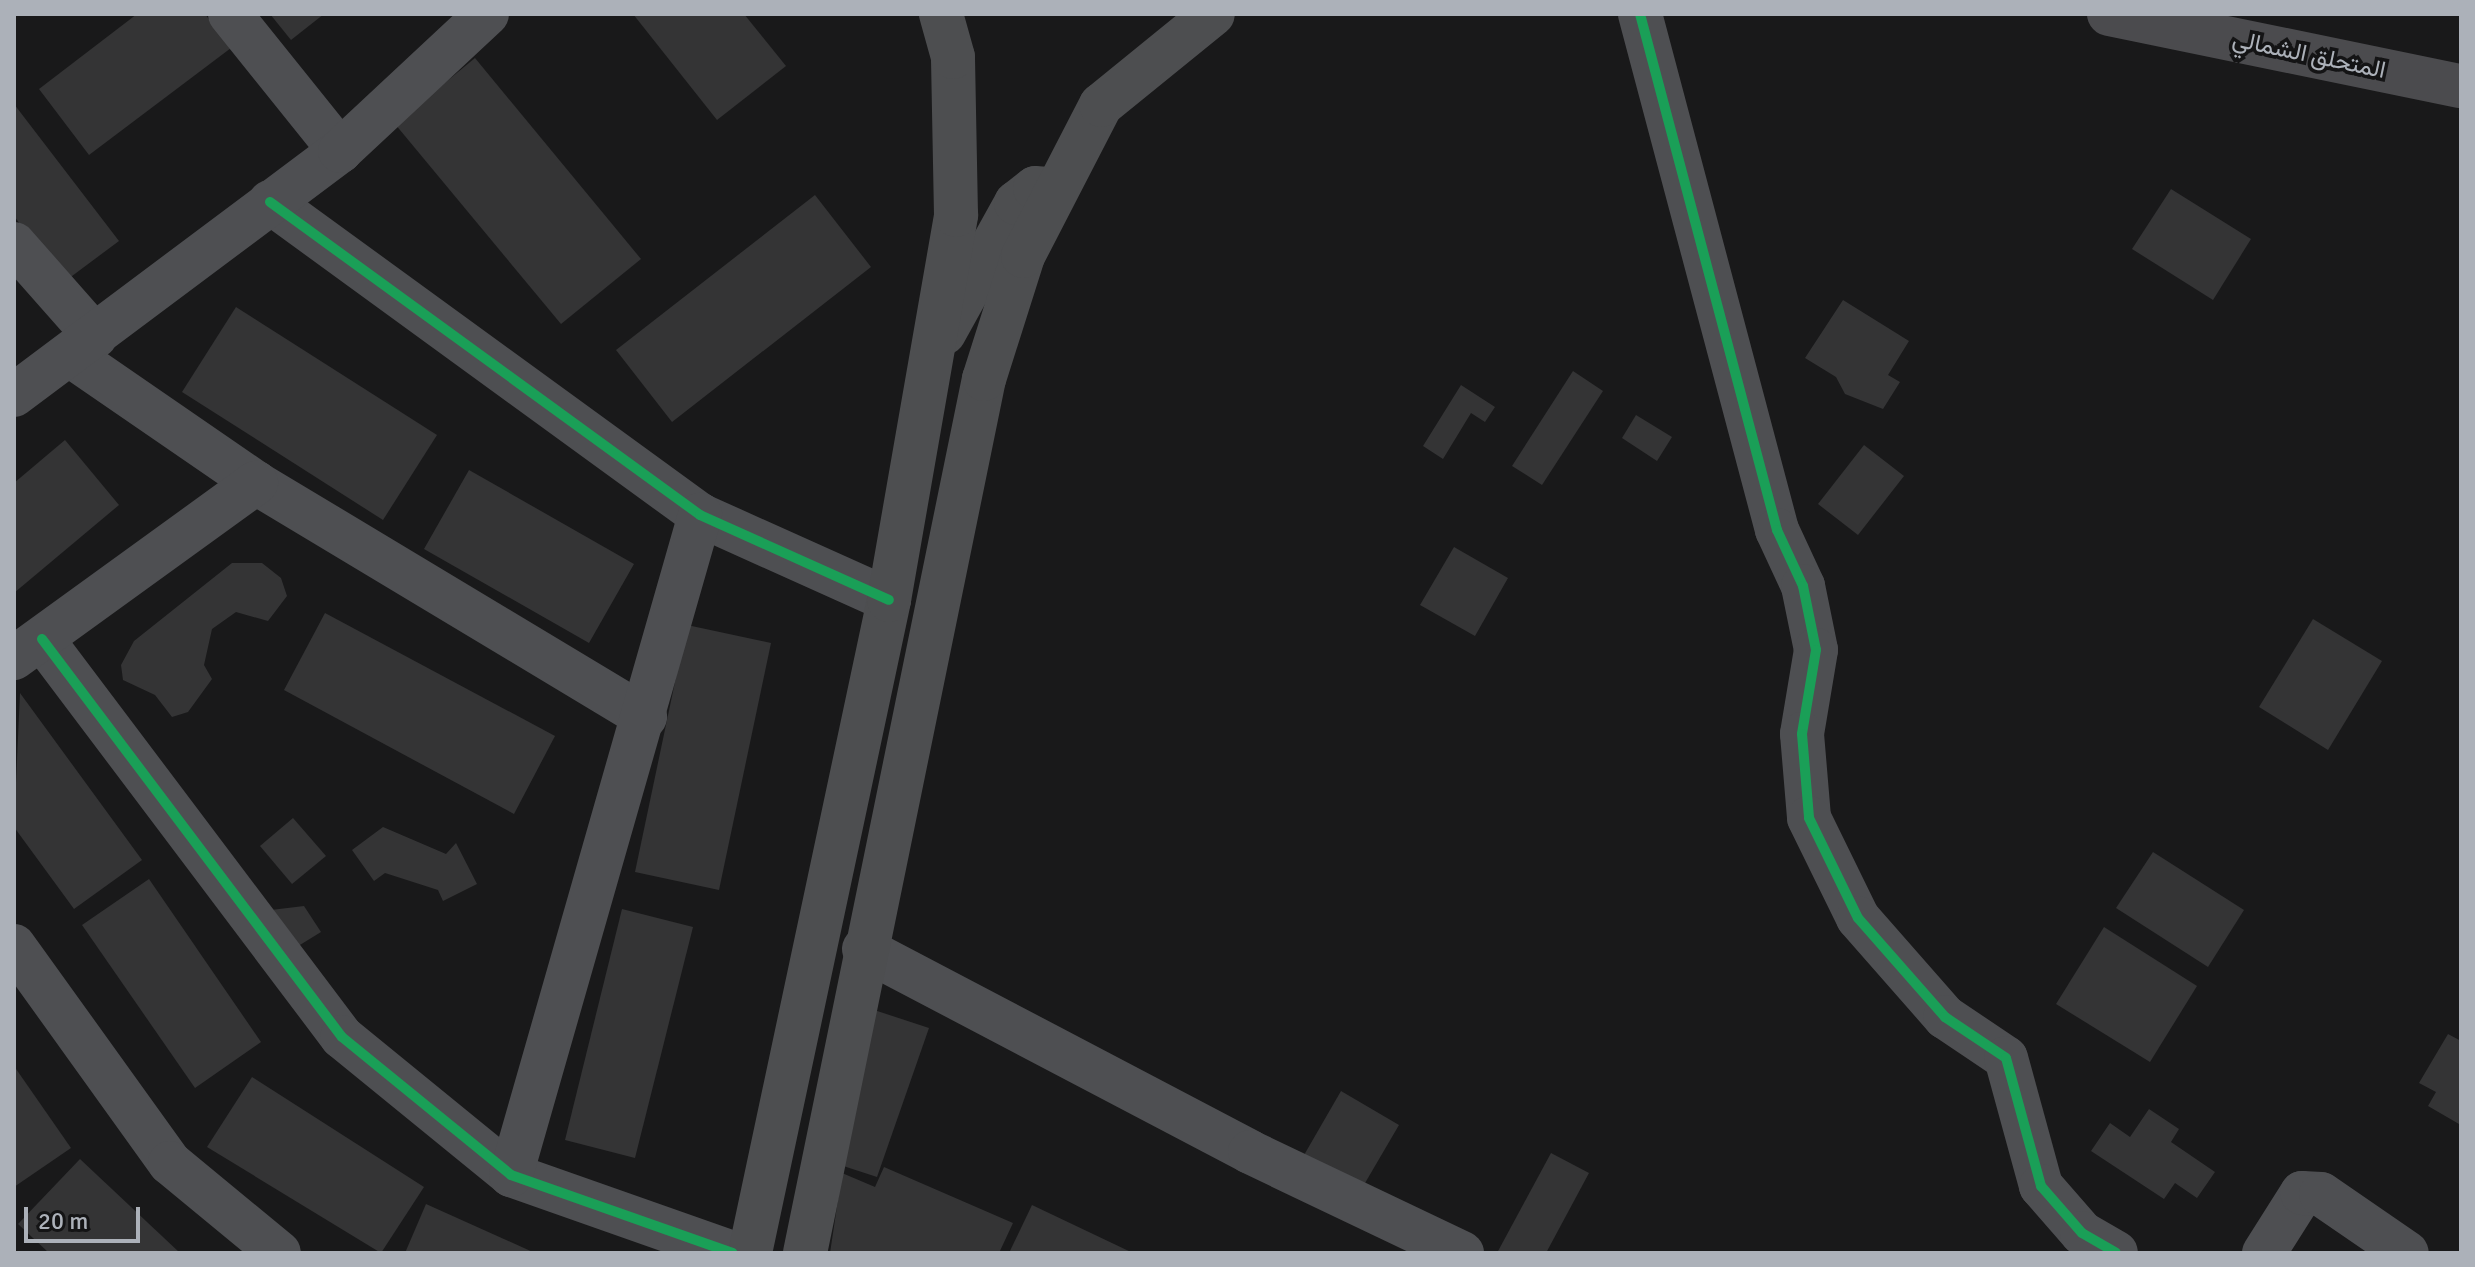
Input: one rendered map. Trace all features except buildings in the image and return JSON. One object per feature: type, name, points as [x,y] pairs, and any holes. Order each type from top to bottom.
[{"type":"highway","name":"المتحلق الشمالي","points":[[2109,14],[2461,86]]},
{"type":"main road","points":[[750,1253],[889,600],[956,215],[953,57],[941,14]]},
{"type":"main road","points":[[805,1253],[864,949],[984,379],[1023,256],[1054,189],[1101,105],[1213,14]]},
{"type":"main road","points":[[932,354],[1016,203],[1035,188],[1054,189]]},
{"type":"street","points":[[230,14],[340,151]]},
{"type":"street","points":[[14,395],[340,151],[487,14]]},
{"type":"street","points":[[1640,14],[1777,530],[1803,586],[1816,650],[1802,734],[1809,818],[1858,918],[1945,1017],[2006,1058],[2041,1186],[2082,1233],[2116,1253]]},
{"type":"street","points":[[270,202],[700,515],[889,600]]},
{"type":"street","points":[[14,244],[82,346],[256,483],[645,717]]},
{"type":"street","points":[[256,483],[28,649],[342,1037],[511,1175],[733,1253]]},
{"type":"street","points":[[511,1175],[645,717],[700,515]]},
{"type":"street","points":[[14,946],[170,1163],[279,1253]]},
{"type":"street","points":[[864,949],[1250,1152],[1462,1253]]},
{"type":"street","points":[[2264,1253],[2302,1193],[2321,1194],[2407,1253]]},
{"type":"cycle path","points":[[1640,14],[1777,530],[1803,586],[1816,650],[1802,734],[1809,818],[1858,918],[1945,1017],[2006,1058],[2041,1186],[2082,1233],[2116,1253]]},
{"type":"cycle path","points":[[270,202],[700,515],[889,600]]},
{"type":"cycle path","points":[[42,639],[342,1037],[511,1175],[733,1253]]}]
